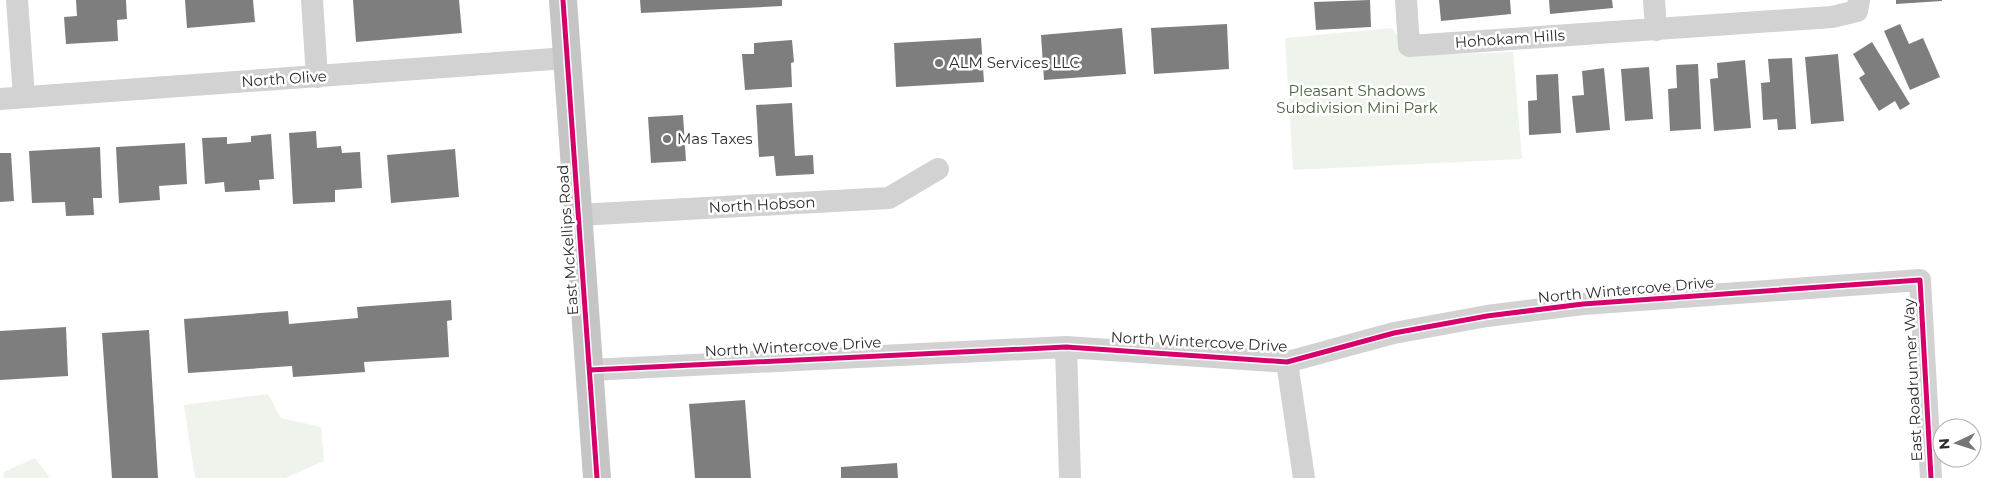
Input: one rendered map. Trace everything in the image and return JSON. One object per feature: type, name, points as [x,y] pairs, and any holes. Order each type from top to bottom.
[{"type":"main road","name":"East McKellips Road","points":[[563,0],[597,478]]},
{"type":"street","points":[[17,0],[24,97]]},
{"type":"street","points":[[312,0],[317,77]]},
{"type":"street","name":"Hohokam Hills","points":[[1406,0],[1409,46],[1832,17],[1857,11],[1859,0]]},
{"type":"street","points":[[1654,0],[1656,30]]},
{"type":"street","name":"North Olive","points":[[0,99],[567,58]]},
{"type":"street","name":"North Hobson","points":[[578,216],[889,198],[938,169]]},
{"type":"street","name":"North Wintercove Drive","points":[[590,370],[1066,347],[1287,362],[1394,333],[1487,316],[1583,304],[1920,280]]},
{"type":"street","name":"East Roadrunner Way","points":[[1920,280],[1931,478]]},
{"type":"street","points":[[1066,347],[1070,478]]},
{"type":"street","points":[[1287,362],[1304,478]]},
{"type":"green space","name":"Pleasant Shadows Subdivision Mini Park","points":[[1392,28],[1403,44],[1420,55],[1513,52],[1522,159],[1293,170],[1285,38]]},
{"type":"green space","points":[[268,394],[281,418],[321,427],[324,461],[285,478],[195,478],[184,405]]},
{"type":"green space","points":[[35,458],[50,478],[3,478],[4,472]]},
{"type":"building","points":[[76,0],[126,0],[127,19],[117,20],[118,41],[66,44],[64,17],[77,16]]},
{"type":"building","points":[[185,0],[253,0],[255,22],[187,28]]},
{"type":"building","points":[[353,0],[459,0],[462,33],[356,42]]},
{"type":"building","points":[[640,0],[782,0],[782,6],[641,13]]},
{"type":"building","points":[[1370,0],[1371,27],[1316,30],[1314,2]]},
{"type":"building","points":[[1439,0],[1510,0],[1511,14],[1441,21]]},
{"type":"building","points":[[1549,0],[1612,0],[1613,8],[1550,14]]},
{"type":"building","points":[[1896,0],[1942,0],[1942,1],[1896,4]]},
{"type":"building","points":[[1227,24],[1229,69],[1154,74],[1151,28]]},
{"type":"building","points":[[1900,24],[1909,44],[1923,38],[1940,77],[1910,90],[1884,31]]},
{"type":"building","points":[[1122,28],[1126,74],[1044,80],[1041,35]]},
{"type":"building","name":"ALM Services LLC","points":[[981,38],[984,82],[896,87],[894,43]]},
{"type":"building","points":[[792,40],[794,62],[791,63],[792,87],[745,90],[742,54],[754,54],[754,43]]},
{"type":"building","points":[[1872,42],[1910,104],[1900,110],[1895,101],[1879,111],[1859,78],[1865,74],[1853,54]]},
{"type":"building","points":[[1838,54],[1844,121],[1811,124],[1805,57]]},
{"type":"building","points":[[1792,58],[1796,129],[1778,130],[1777,119],[1763,120],[1761,83],[1770,82],[1768,59]]},
{"type":"building","points":[[1745,60],[1751,128],[1714,131],[1710,79],[1718,78],[1717,63]]},
{"type":"building","points":[[1698,64],[1701,129],[1670,131],[1668,89],[1677,88],[1676,65]]},
{"type":"building","points":[[1649,67],[1653,119],[1625,121],[1621,69]]},
{"type":"building","points":[[1604,68],[1610,130],[1576,133],[1572,96],[1584,95],[1582,71]]},
{"type":"building","points":[[1558,74],[1561,133],[1529,135],[1528,101],[1537,100],[1536,75]]},
{"type":"building","points":[[792,103],[795,156],[813,155],[814,174],[776,176],[774,156],[759,157],[756,105]]},
{"type":"building","name":"Mas Taxes","points":[[683,115],[686,161],[651,163],[648,117]]},
{"type":"building","points":[[316,131],[317,148],[341,146],[342,153],[360,152],[362,188],[335,190],[335,202],[293,204],[289,133]]},
{"type":"building","points":[[271,134],[274,179],[259,180],[260,190],[225,192],[224,182],[205,184],[202,138],[227,137],[227,144],[251,142],[251,136]]},
{"type":"building","points":[[185,143],[187,184],[159,186],[160,200],[119,203],[116,147]]},
{"type":"building","points":[[100,147],[102,198],[93,198],[94,215],[66,216],[65,202],[32,203],[29,151]]},
{"type":"building","points":[[455,149],[459,197],[391,203],[387,155]]},
{"type":"building","points":[[0,153],[11,153],[14,201],[0,202]]},
{"type":"building","points":[[451,300],[452,320],[447,321],[449,357],[364,362],[365,372],[293,377],[292,366],[188,373],[184,319],[288,311],[289,324],[358,318],[357,307]]},
{"type":"building","points":[[66,327],[68,376],[0,380],[0,331]]},
{"type":"building","points":[[149,330],[158,478],[112,478],[102,333]]},
{"type":"building","points":[[745,400],[751,478],[695,478],[689,404]]},
{"type":"building","points":[[897,463],[898,478],[841,478],[841,467]]},
{"type":"cycle path","points":[[563,0],[597,478]]},
{"type":"cycle path","points":[[590,370],[1066,347],[1287,362],[1394,333],[1487,316],[1583,304],[1920,280],[1931,478]]},
{"type":"place","name":"ALM Services LLC","points":[[939,63]]},
{"type":"place","name":"Mas Taxes","points":[[667,139]]}]
